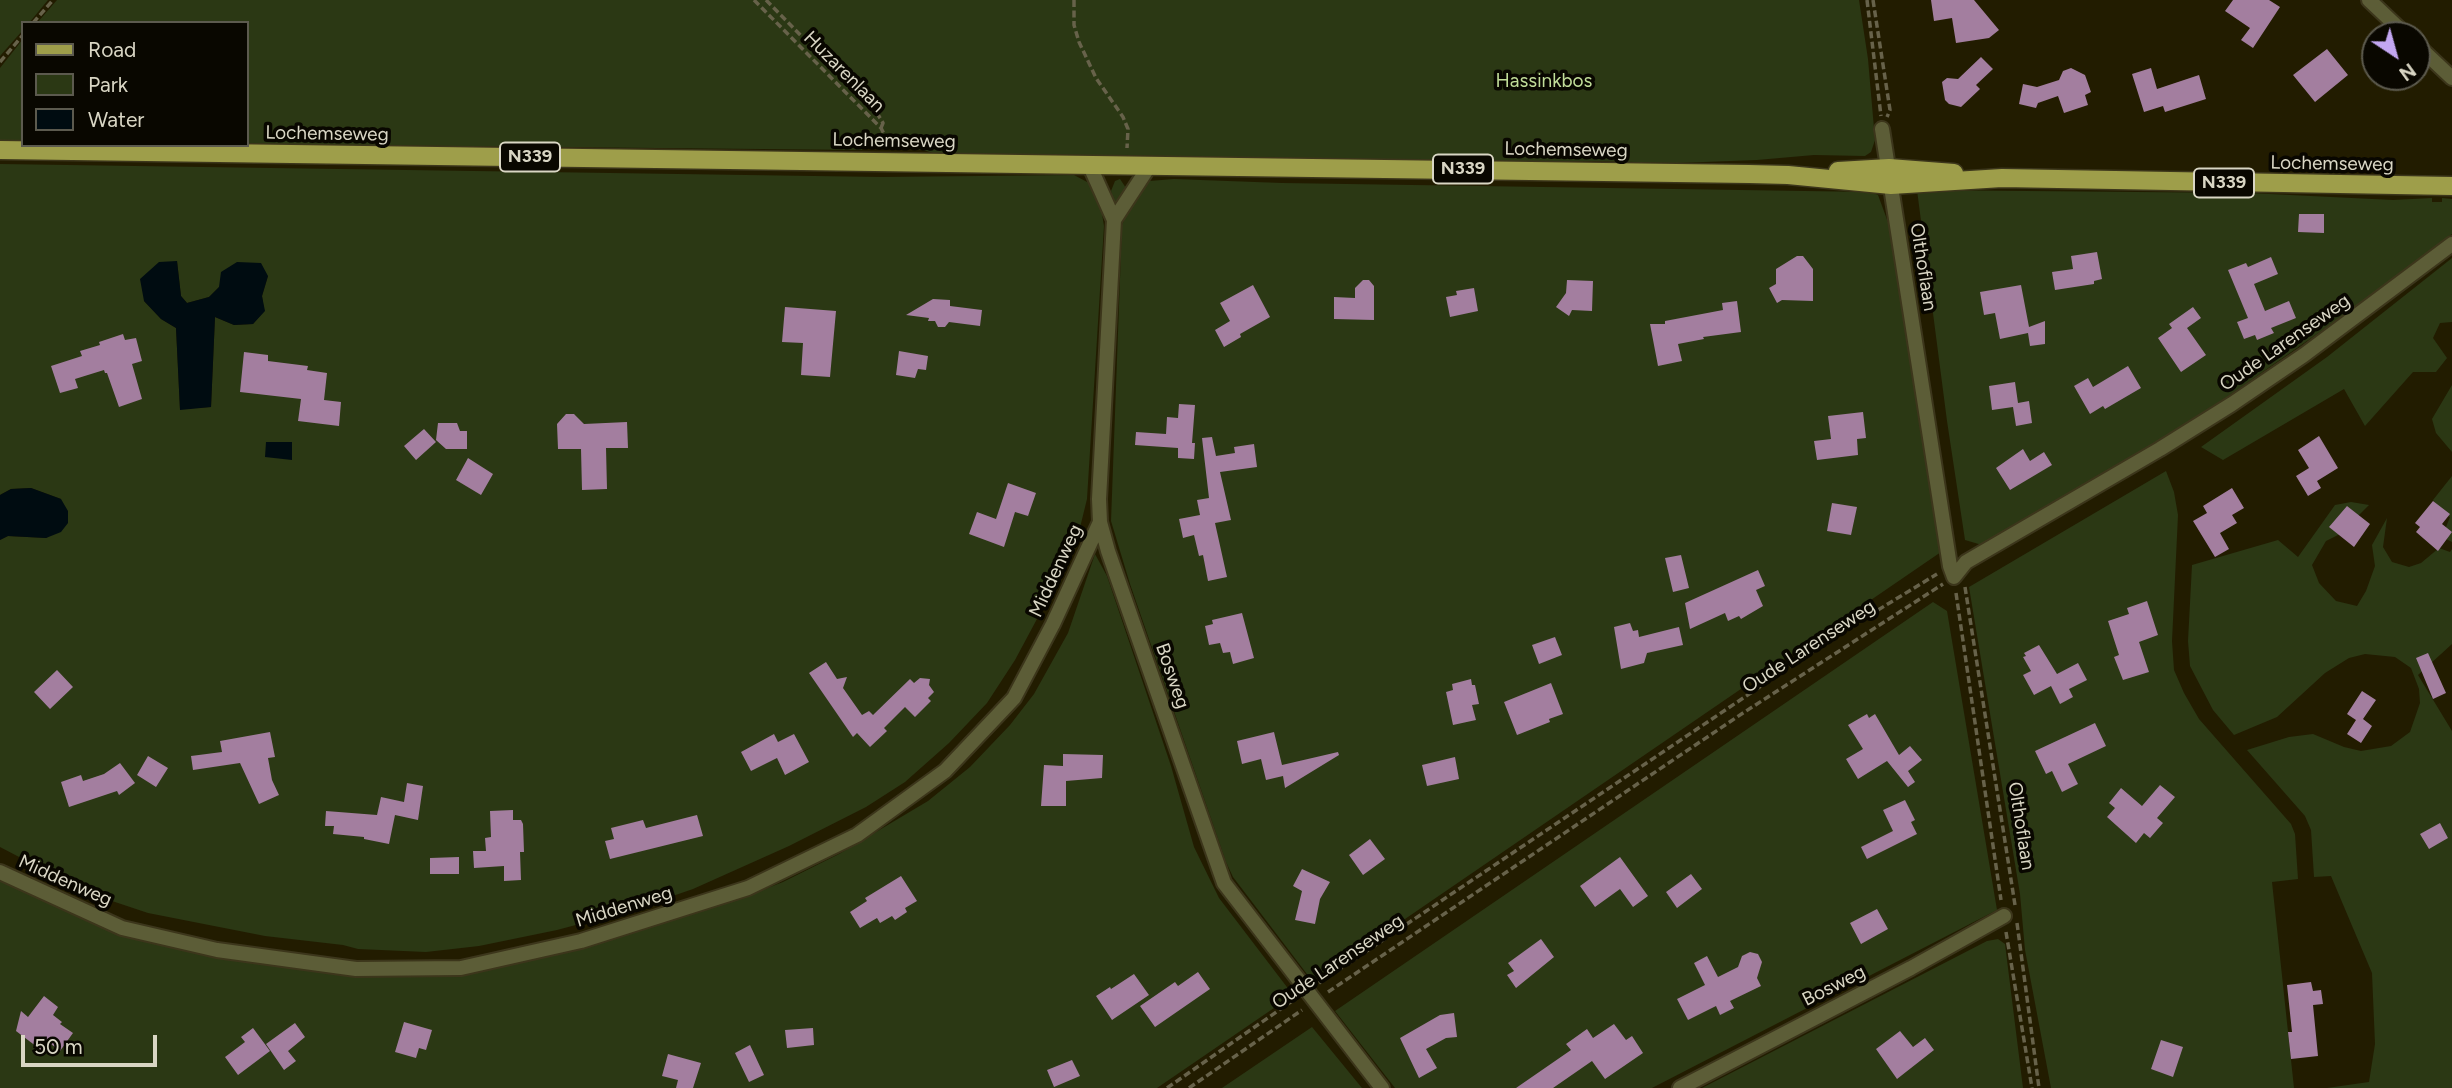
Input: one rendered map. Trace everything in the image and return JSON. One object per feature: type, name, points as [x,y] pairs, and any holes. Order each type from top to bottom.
[{"type":"main road","name":"Lochemseweg","points":[[0,150],[1150,164],[2452,186]]},
{"type":"street","points":[[2369,0],[2391,21]]},
{"type":"street","points":[[2431,58],[2452,78]]},
{"type":"street","name":"Olthoflaan","points":[[1882,129],[1952,571]]},
{"type":"street","name":"Bosweg","points":[[1089,164],[1114,220],[1099,499],[1100,522],[1108,551],[1224,883],[1382,1088]]},
{"type":"street","name":"Bosweg","points":[[1114,220],[1150,164]]},
{"type":"street","name":"Oude Larenseweg","points":[[1952,571],[2232,404],[2304,355],[2452,244]]},
{"type":"street","name":"Middenweg","points":[[0,872],[122,928],[217,950],[356,969],[461,968],[581,941],[748,888],[857,835],[945,771],[1014,698],[1053,624],[1100,522]]},
{"type":"street","name":"Bosweg","points":[[1679,1088],[2012,916]]},
{"type":"path","points":[[35,21],[53,0]]},
{"type":"path","name":"Huzarenlaan","points":[[754,0],[881,128],[883,123],[877,113],[766,0]]},
{"type":"path","points":[[1074,0],[1074,25],[1086,60],[1115,103],[1128,129],[1129,142],[1121,164]]},
{"type":"path","points":[[1867,0],[1882,129]]},
{"type":"path","points":[[1873,0],[1889,110],[1882,129]]},
{"type":"path","points":[[0,62],[21,37]]},
{"type":"path","name":"Olthoflaan","points":[[1952,571],[2012,916],[2032,1088]]},
{"type":"path","name":"Olthoflaan","points":[[1952,571],[1964,584],[2039,1088]]},
{"type":"path","name":"Oude Larenseweg","points":[[1189,1088],[1311,996],[1837,635],[1952,571]]},
{"type":"path","name":"Oude Larenseweg","points":[[1167,1088],[1743,713],[1952,571]]},
{"type":"green space","points":[[0,0],[48,0],[31,21],[21,21],[21,32],[0,56]]},
{"type":"green space","name":"Hassinkbos","points":[[57,0],[1859,0],[1868,59],[1875,140],[1871,152],[1865,156],[1814,155],[1677,163],[1449,163],[933,153],[872,147],[863,147],[862,150],[248,144],[248,21],[39,21]]},
{"type":"green space","points":[[21,42],[21,141],[0,141],[0,68]]},
{"type":"green space","points":[[0,164],[882,177],[1074,175],[1089,183],[1100,202],[1104,226],[1087,499],[1075,548],[1015,660],[987,703],[949,743],[905,782],[866,807],[789,846],[693,889],[632,910],[557,930],[479,946],[426,952],[358,949],[265,936],[148,913],[88,893],[0,847],[0,540],[8,536],[47,538],[61,499],[31,488],[11,489],[0,495]],"holes":[[[177,261],[181,296],[187,303],[209,297],[219,287],[268,276],[262,296],[264,311],[253,324],[234,325],[215,317],[211,407],[180,409],[176,328],[161,319],[144,301]]]},
{"type":"green space","points":[[1120,179],[1126,188],[1116,210],[1111,191],[1115,181]]},
{"type":"green space","points":[[1174,179],[1871,192],[1878,195],[1892,233],[1941,552],[1313,982],[1233,877],[1226,862],[1130,584],[1111,521],[1122,225],[1132,202],[1149,181]]},
{"type":"green space","points":[[1917,190],[2249,193],[2393,200],[2432,198],[2432,202],[2442,202],[2442,198],[2452,199],[2452,234],[2370,297],[2184,427],[1982,545],[1965,540]]},
{"type":"green space","points":[[2452,258],[2452,322],[2440,323],[2433,338],[2447,358],[2436,372],[2413,372],[2365,426],[2344,389],[2223,460],[2201,447],[2327,357]]},
{"type":"green space","points":[[2452,385],[2452,452],[2436,433],[2432,419]]},
{"type":"green space","points":[[2166,471],[2174,492],[2178,515],[2172,641],[2174,670],[2199,719],[2291,824],[2295,834],[2298,879],[2272,882],[2294,1088],[2051,1088],[2025,950],[2020,894],[1969,587]]},
{"type":"green space","points":[[2452,476],[2452,542],[2442,537],[2450,517],[2441,513],[2433,500]]},
{"type":"green space","points":[[2351,502],[2369,505],[2340,534],[2326,541],[2312,565],[2319,583],[2336,601],[2357,606],[2375,566],[2372,545],[2387,518],[2383,547],[2392,562],[2409,567],[2421,563],[2439,548],[2450,552],[2452,549],[2452,644],[2418,675],[2452,731],[2452,1088],[2327,1088],[2369,1082],[2375,1044],[2372,973],[2331,876],[2314,877],[2311,830],[2305,816],[2247,750],[2289,737],[2313,734],[2361,751],[2391,746],[2410,732],[2420,703],[2419,689],[2411,668],[2395,657],[2365,654],[2349,658],[2325,673],[2277,717],[2234,735],[2213,710],[2190,666],[2188,641],[2192,565],[2278,540],[2298,557],[2335,505]]},
{"type":"green space","points":[[1095,554],[1107,576],[1171,766],[1194,847],[1219,898],[1293,995],[1157,1088],[0,1088],[0,871],[77,910],[284,960],[487,965],[587,946],[731,902],[783,882],[839,854],[928,801],[970,767],[1010,725],[1034,694],[1068,633]]},
{"type":"green space","points":[[1933,602],[1947,611],[1997,910],[1652,1088],[1395,1088],[1335,1011]]},
{"type":"green space","points":[[1998,939],[2005,944],[2023,1088],[1702,1088],[1987,941]]},
{"type":"green space","points":[[1312,1027],[1362,1088],[1222,1088]]},
{"type":"water","points":[[177,261],[181,296],[187,303],[209,297],[219,287],[221,272],[237,262],[261,263],[268,276],[262,296],[265,311],[253,324],[234,325],[215,317],[211,407],[180,410],[176,328],[161,319],[144,301],[140,279],[159,262]]},
{"type":"water","points":[[266,442],[292,442],[292,460],[265,457]]},
{"type":"water","points":[[31,488],[61,499],[68,511],[68,523],[61,532],[46,538],[8,536],[0,540],[0,495],[11,489]]},
{"type":"building","points":[[1931,0],[1974,0],[1999,30],[1989,38],[1956,43],[1952,18],[1934,21]]},
{"type":"building","points":[[2233,0],[2269,0],[2280,7],[2253,48],[2241,40],[2250,28],[2225,11]]},
{"type":"building","points":[[2327,49],[2348,75],[2315,102],[2293,75]]},
{"type":"building","points":[[1981,57],[1993,69],[1976,85],[1980,89],[1961,107],[1949,104],[1945,100],[1942,82],[1947,78],[1958,79]]},
{"type":"building","points":[[2071,68],[2085,75],[2091,92],[2085,95],[2088,105],[2064,113],[2058,96],[2038,103],[2036,108],[2019,104],[2023,84],[2037,87],[2059,80],[2063,71]]},
{"type":"building","points":[[2151,68],[2157,89],[2199,75],[2206,99],[2165,112],[2163,106],[2144,112],[2132,74]]},
{"type":"building","points":[[2299,214],[2324,214],[2324,233],[2298,232]]},
{"type":"building","points":[[2097,252],[2102,279],[2094,281],[2094,284],[2055,290],[2052,272],[2073,269],[2071,256]]},
{"type":"building","points":[[1797,256],[1803,256],[1813,269],[1813,301],[1782,300],[1777,303],[1769,288],[1776,284],[1776,269]]},
{"type":"building","points":[[2271,257],[2278,274],[2254,284],[2265,311],[2289,301],[2296,318],[2271,328],[2274,333],[2257,340],[2255,335],[2244,339],[2237,322],[2248,318],[2228,270],[2246,263],[2248,267]]},
{"type":"building","points":[[1363,280],[1369,280],[1374,286],[1374,320],[1334,319],[1334,297],[1355,298],[1355,288]]},
{"type":"building","points":[[1567,280],[1593,281],[1592,311],[1572,310],[1569,316],[1556,307],[1566,293]]},
{"type":"building","points":[[1253,285],[1270,317],[1240,334],[1241,337],[1224,347],[1215,330],[1230,321],[1220,303]]},
{"type":"building","points":[[2021,285],[2029,327],[2045,321],[2045,344],[2030,346],[2028,333],[2000,339],[1995,313],[1984,315],[1980,292]]},
{"type":"building","points":[[1474,288],[1478,311],[1450,317],[1446,297],[1457,295],[1456,291]]},
{"type":"building","points":[[933,299],[950,300],[950,306],[982,310],[980,326],[949,322],[945,327],[938,327],[935,321],[928,321],[929,318],[906,315]]},
{"type":"building","points":[[1737,301],[1741,332],[1703,337],[1704,339],[1678,344],[1682,361],[1658,366],[1650,324],[1665,324],[1665,321],[1723,310],[1722,303]]},
{"type":"building","points":[[785,307],[836,311],[830,377],[801,375],[803,343],[782,342]]},
{"type":"building","points":[[2193,307],[2201,318],[2187,328],[2206,355],[2181,372],[2158,338],[2172,328],[2169,324]]},
{"type":"building","points":[[123,334],[125,340],[136,338],[142,361],[132,364],[142,399],[119,407],[104,370],[75,379],[78,388],[60,393],[51,366],[82,356],[80,351]]},
{"type":"building","points":[[899,351],[928,356],[926,370],[918,369],[915,378],[896,375]]},
{"type":"building","points":[[244,352],[268,355],[268,361],[308,366],[307,370],[327,373],[324,400],[341,402],[339,426],[298,421],[301,399],[240,392]]},
{"type":"building","points":[[2128,366],[2141,388],[2105,409],[2103,406],[2090,414],[2074,386],[2088,378],[2093,387]]},
{"type":"building","points":[[2015,382],[2018,403],[2029,401],[2032,423],[2016,426],[2013,407],[1992,410],[1989,386]]},
{"type":"building","points":[[1179,404],[1195,405],[1192,443],[1195,443],[1194,459],[1178,458],[1178,448],[1135,445],[1136,432],[1166,434],[1167,417],[1178,418]]},
{"type":"building","points":[[1863,412],[1866,438],[1857,439],[1858,455],[1817,460],[1814,441],[1831,439],[1828,416]]},
{"type":"building","points":[[566,414],[574,414],[584,424],[627,422],[628,448],[606,448],[607,489],[582,490],[581,449],[558,449],[557,424]]},
{"type":"building","points":[[438,423],[457,423],[460,431],[467,431],[467,449],[446,449],[436,440]]},
{"type":"building","points":[[424,429],[436,442],[416,460],[404,446]]},
{"type":"building","points":[[2319,436],[2338,468],[2317,481],[2321,488],[2308,496],[2296,476],[2309,468],[2298,450]]},
{"type":"building","points":[[1212,437],[1216,456],[1235,453],[1234,447],[1254,444],[1257,467],[1220,472],[1231,520],[1215,523],[1227,577],[1208,581],[1203,555],[1199,556],[1194,535],[1183,538],[1179,519],[1200,515],[1197,500],[1209,498],[1202,438]]},
{"type":"building","points":[[2023,449],[2030,461],[2044,452],[2052,465],[2010,490],[1996,468]]},
{"type":"building","points":[[468,458],[493,474],[481,495],[456,480]]},
{"type":"building","points":[[1008,483],[1036,493],[1028,516],[1015,512],[1004,547],[969,534],[977,512],[996,519]]},
{"type":"building","points":[[2232,488],[2244,508],[2232,515],[2237,523],[2220,533],[2229,549],[2215,557],[2193,521],[2207,513],[2203,506]]},
{"type":"building","points":[[2433,501],[2450,514],[2442,524],[2452,532],[2438,551],[2416,532],[2420,527],[2415,523]]},
{"type":"building","points":[[1832,503],[1857,507],[1851,535],[1827,531]]},
{"type":"building","points":[[2347,506],[2370,524],[2354,547],[2329,527]]},
{"type":"building","points":[[1681,555],[1689,588],[1673,592],[1665,558]]},
{"type":"building","points":[[1758,570],[1765,586],[1756,590],[1763,606],[1741,619],[1739,616],[1728,621],[1725,613],[1690,629],[1685,603]]},
{"type":"building","points":[[2147,601],[2158,635],[2139,642],[2149,672],[2123,680],[2114,657],[2119,655],[2108,621],[2129,614],[2127,608]]},
{"type":"building","points":[[1242,613],[1254,658],[1233,664],[1230,652],[1223,653],[1220,643],[1209,645],[1205,626],[1213,624],[1212,620]]},
{"type":"building","points":[[1630,623],[1633,631],[1638,630],[1639,637],[1679,627],[1683,645],[1647,653],[1644,663],[1621,669],[1614,627]]},
{"type":"building","points":[[1555,637],[1562,655],[1539,664],[1532,645]]},
{"type":"building","points":[[2039,645],[2057,674],[2078,663],[2087,680],[2069,689],[2073,697],[2060,704],[2051,686],[2034,695],[2023,675],[2031,671],[2023,657],[2026,656],[2024,653]]},
{"type":"building","points":[[2428,653],[2446,693],[2433,699],[2416,658]]},
{"type":"building","points":[[826,662],[837,679],[847,677],[843,688],[862,715],[869,711],[873,715],[910,679],[914,683],[920,678],[930,679],[929,685],[934,692],[928,698],[931,701],[915,717],[905,707],[884,728],[887,731],[870,747],[857,733],[853,737],[809,673]]},
{"type":"building","points":[[57,670],[73,687],[50,709],[34,692]]},
{"type":"building","points":[[1471,679],[1479,704],[1472,705],[1476,720],[1453,725],[1446,692],[1453,690],[1452,684]]},
{"type":"building","points":[[1551,683],[1563,714],[1517,735],[1504,702]]},
{"type":"building","points":[[2362,691],[2376,700],[2363,719],[2372,726],[2361,743],[2347,734],[2356,720],[2347,714]]},
{"type":"building","points":[[1867,714],[1869,718],[1875,714],[1899,755],[1910,746],[1922,760],[1908,771],[1915,782],[1908,787],[1887,761],[1858,779],[1846,759],[1863,749],[1848,725]]},
{"type":"building","points":[[2095,723],[2106,746],[2068,764],[2078,784],[2062,792],[2052,771],[2046,774],[2035,751]]},
{"type":"building","points":[[270,732],[275,757],[268,758],[272,780],[279,795],[259,804],[240,763],[193,770],[191,756],[222,752],[220,741]]},
{"type":"building","points":[[1274,732],[1282,765],[1338,752],[1339,755],[1285,788],[1283,776],[1266,780],[1261,759],[1242,764],[1237,741]]},
{"type":"building","points":[[774,734],[778,742],[794,734],[809,762],[785,775],[777,758],[751,771],[741,752]]},
{"type":"building","points":[[1063,754],[1103,755],[1102,778],[1066,781],[1066,806],[1041,806],[1044,765],[1063,766]]},
{"type":"building","points":[[148,756],[168,768],[156,787],[137,775]]},
{"type":"building","points":[[1455,757],[1459,779],[1427,786],[1422,765]]},
{"type":"building","points":[[120,763],[135,783],[119,795],[117,791],[69,807],[61,782],[81,775],[83,781],[104,774]]},
{"type":"building","points":[[407,783],[423,786],[418,820],[395,815],[389,844],[364,837],[333,834],[334,826],[325,826],[326,811],[377,815],[381,797],[404,802]]},
{"type":"building","points":[[2160,785],[2175,797],[2157,818],[2163,823],[2150,838],[2144,833],[2136,843],[2107,817],[2115,808],[2109,803],[2121,788],[2142,806]]},
{"type":"building","points":[[1905,800],[1915,820],[1911,822],[1917,834],[1867,859],[1861,847],[1893,831],[1883,810]]},
{"type":"building","points":[[513,810],[513,820],[521,820],[523,824],[521,880],[504,881],[504,866],[474,868],[473,851],[486,851],[485,838],[491,837],[490,811]]},
{"type":"building","points":[[697,815],[703,836],[610,859],[605,841],[614,839],[611,828],[643,820],[646,828]]},
{"type":"building","points":[[2440,823],[2448,838],[2429,849],[2420,834]]},
{"type":"building","points":[[1370,839],[1385,859],[1363,875],[1349,855]]},
{"type":"building","points":[[459,857],[459,874],[430,874],[430,858]]},
{"type":"building","points":[[1620,857],[1648,896],[1633,907],[1620,889],[1595,907],[1580,886]]},
{"type":"building","points":[[1302,869],[1330,882],[1320,899],[1315,924],[1295,920],[1302,891],[1293,886]]},
{"type":"building","points":[[1691,874],[1702,889],[1677,908],[1666,892]]},
{"type":"building","points":[[901,876],[917,901],[905,908],[907,912],[895,920],[892,916],[880,923],[877,918],[860,928],[850,912],[867,901],[865,898]]},
{"type":"building","points":[[1877,909],[1888,929],[1861,944],[1850,923]]},
{"type":"building","points":[[1541,939],[1554,957],[1516,988],[1507,975],[1514,971],[1508,963]]},
{"type":"building","points":[[1750,952],[1758,954],[1762,962],[1757,978],[1761,986],[1730,1001],[1734,1008],[1720,1015],[1716,1006],[1688,1020],[1677,999],[1705,985],[1694,963],[1707,956],[1718,977],[1738,967],[1742,956]]},
{"type":"building","points":[[1198,972],[1210,989],[1155,1027],[1140,1006],[1175,982],[1178,986]]},
{"type":"building","points":[[1134,974],[1149,995],[1112,1020],[1096,996]]},
{"type":"building","points":[[2311,982],[2313,991],[2321,990],[2323,1004],[2313,1005],[2318,1056],[2291,1059],[2288,1032],[2292,1032],[2287,985]]},
{"type":"building","points":[[44,996],[58,1007],[53,1015],[62,1022],[60,1024],[73,1033],[60,1051],[51,1044],[45,1053],[16,1031],[21,1011],[28,1017]]},
{"type":"building","points":[[1454,1013],[1457,1037],[1446,1038],[1426,1049],[1437,1068],[1419,1078],[1400,1038],[1440,1015]]},
{"type":"building","points":[[404,1022],[432,1030],[426,1050],[419,1048],[416,1058],[395,1052]]},
{"type":"building","points":[[295,1023],[305,1037],[288,1051],[296,1061],[284,1070],[266,1044]]},
{"type":"building","points":[[1614,1024],[1626,1040],[1632,1036],[1643,1053],[1605,1079],[1592,1061],[1553,1088],[1516,1088],[1571,1050],[1566,1044],[1587,1029],[1593,1038]]},
{"type":"building","points":[[253,1028],[270,1051],[238,1075],[225,1057],[245,1042],[241,1037]]},
{"type":"building","points":[[813,1028],[814,1045],[787,1048],[785,1030]]},
{"type":"building","points":[[1900,1031],[1913,1047],[1925,1038],[1934,1050],[1897,1079],[1876,1049]]},
{"type":"building","points":[[2161,1040],[2183,1047],[2173,1077],[2151,1069]]},
{"type":"building","points":[[750,1045],[764,1075],[749,1082],[735,1053]]},
{"type":"building","points":[[668,1054],[701,1063],[693,1088],[676,1088],[678,1080],[662,1076]]},
{"type":"building","points":[[1072,1060],[1080,1076],[1054,1087],[1047,1070]]}]
